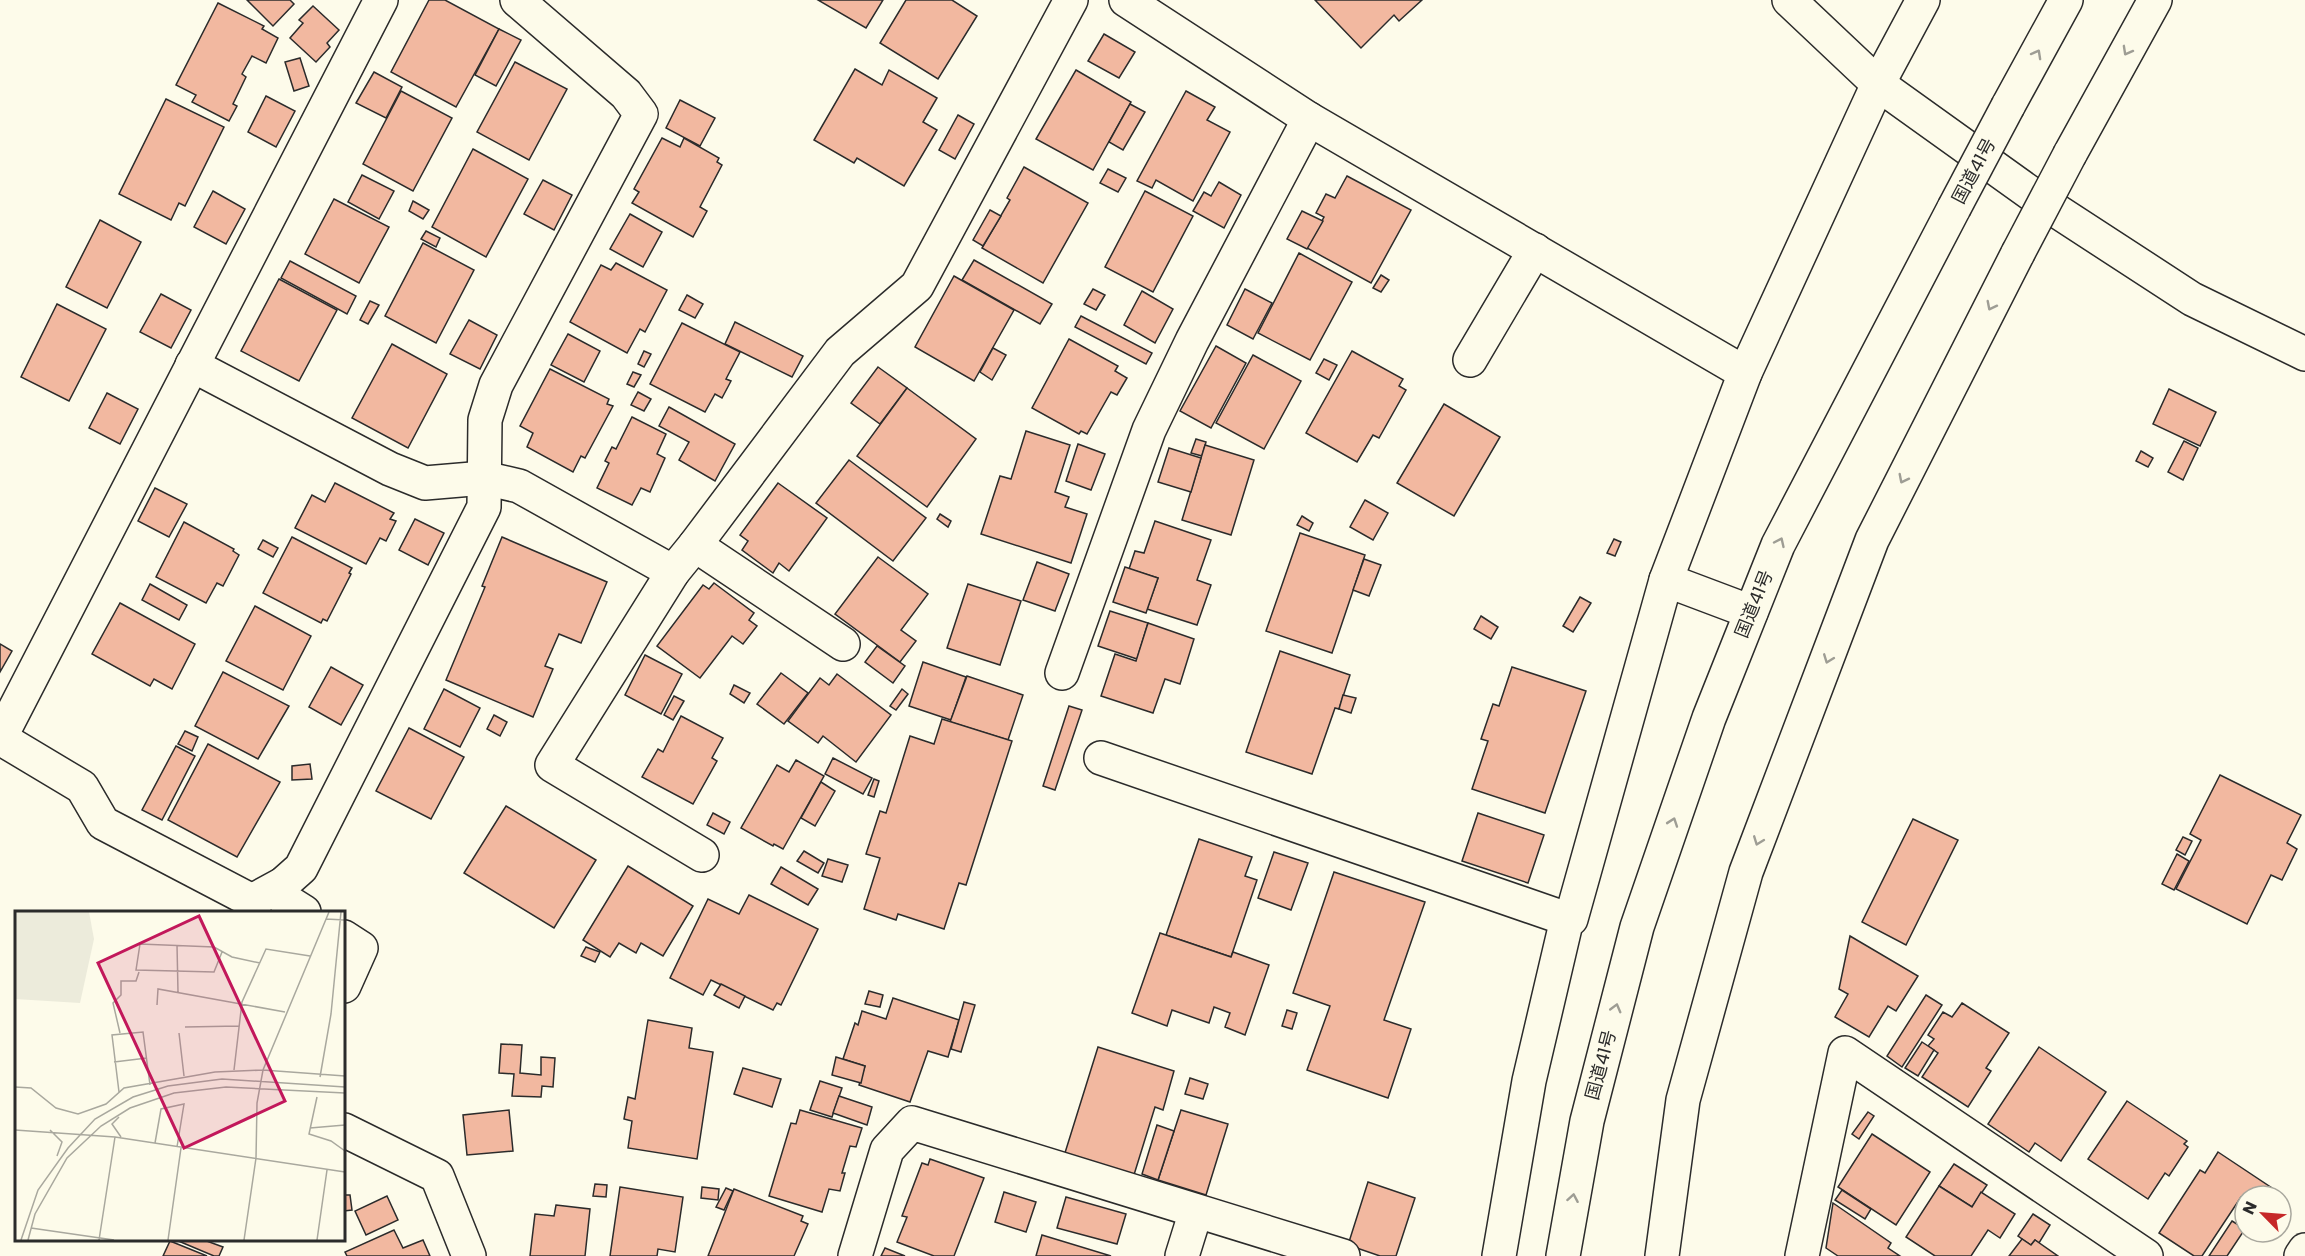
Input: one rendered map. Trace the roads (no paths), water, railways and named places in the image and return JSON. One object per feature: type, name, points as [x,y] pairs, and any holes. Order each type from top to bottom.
[{"type":"main road","points":[[381,0],[0,738],[82,787],[104,823],[252,901],[283,884],[301,868],[484,507],[485,420],[496,385],[641,114],[626,94],[517,0]]},
{"type":"main road","points":[[702,855],[552,765],[673,572],[695,546],[840,352],[917,286],[1071,0]]},
{"type":"main road","points":[[1126,0],[1309,118],[1745,373]]},
{"type":"main road","points":[[1789,0],[1878,84],[2040,200],[2192,299],[2305,354]]},
{"type":"main road","points":[[1499,1256],[1529,1081],[1567,919],[1570,919],[1666,580],[1745,373],[1878,84],[1923,0]]},
{"type":"main road","name":"国道41号","points":[[1563,1256],[1587,1121],[1637,927],[1709,718],[1751,612],[1778,545],[2008,106],[2067,0]]},
{"type":"main road","points":[[1662,1256],[1683,1100],[1746,872],[1872,540],[2070,154],[2155,0]]},
{"type":"main road","points":[[1062,673],[1149,430],[1192,341],[1309,118]]},
{"type":"main road","points":[[1470,360],[1534,250]]},
{"type":"main road","points":[[192,365],[390,469],[416,480],[425,483],[484,478],[519,486],[673,572]]},
{"type":"main road","points":[[695,546],[843,644]]},
{"type":"main road","points":[[1666,580],[1751,612]]},
{"type":"main road","points":[[1101,758],[1567,919]]},
{"type":"main road","points":[[283,884],[285,900],[302,911]]},
{"type":"main road","points":[[345,938],[361,948],[345,984]]},
{"type":"main road","points":[[1802,1256],[1845,1053],[2146,1256]]},
{"type":"main road","points":[[855,1256],[887,1150],[912,1123],[1342,1256]]},
{"type":"main road","points":[[345,1130],[437,1176],[469,1256]]},
{"type":"main road","points":[[1182,1256],[1196,1211]]},
{"type":"main road","points":[[2301,1256],[2305,1250]]}]
